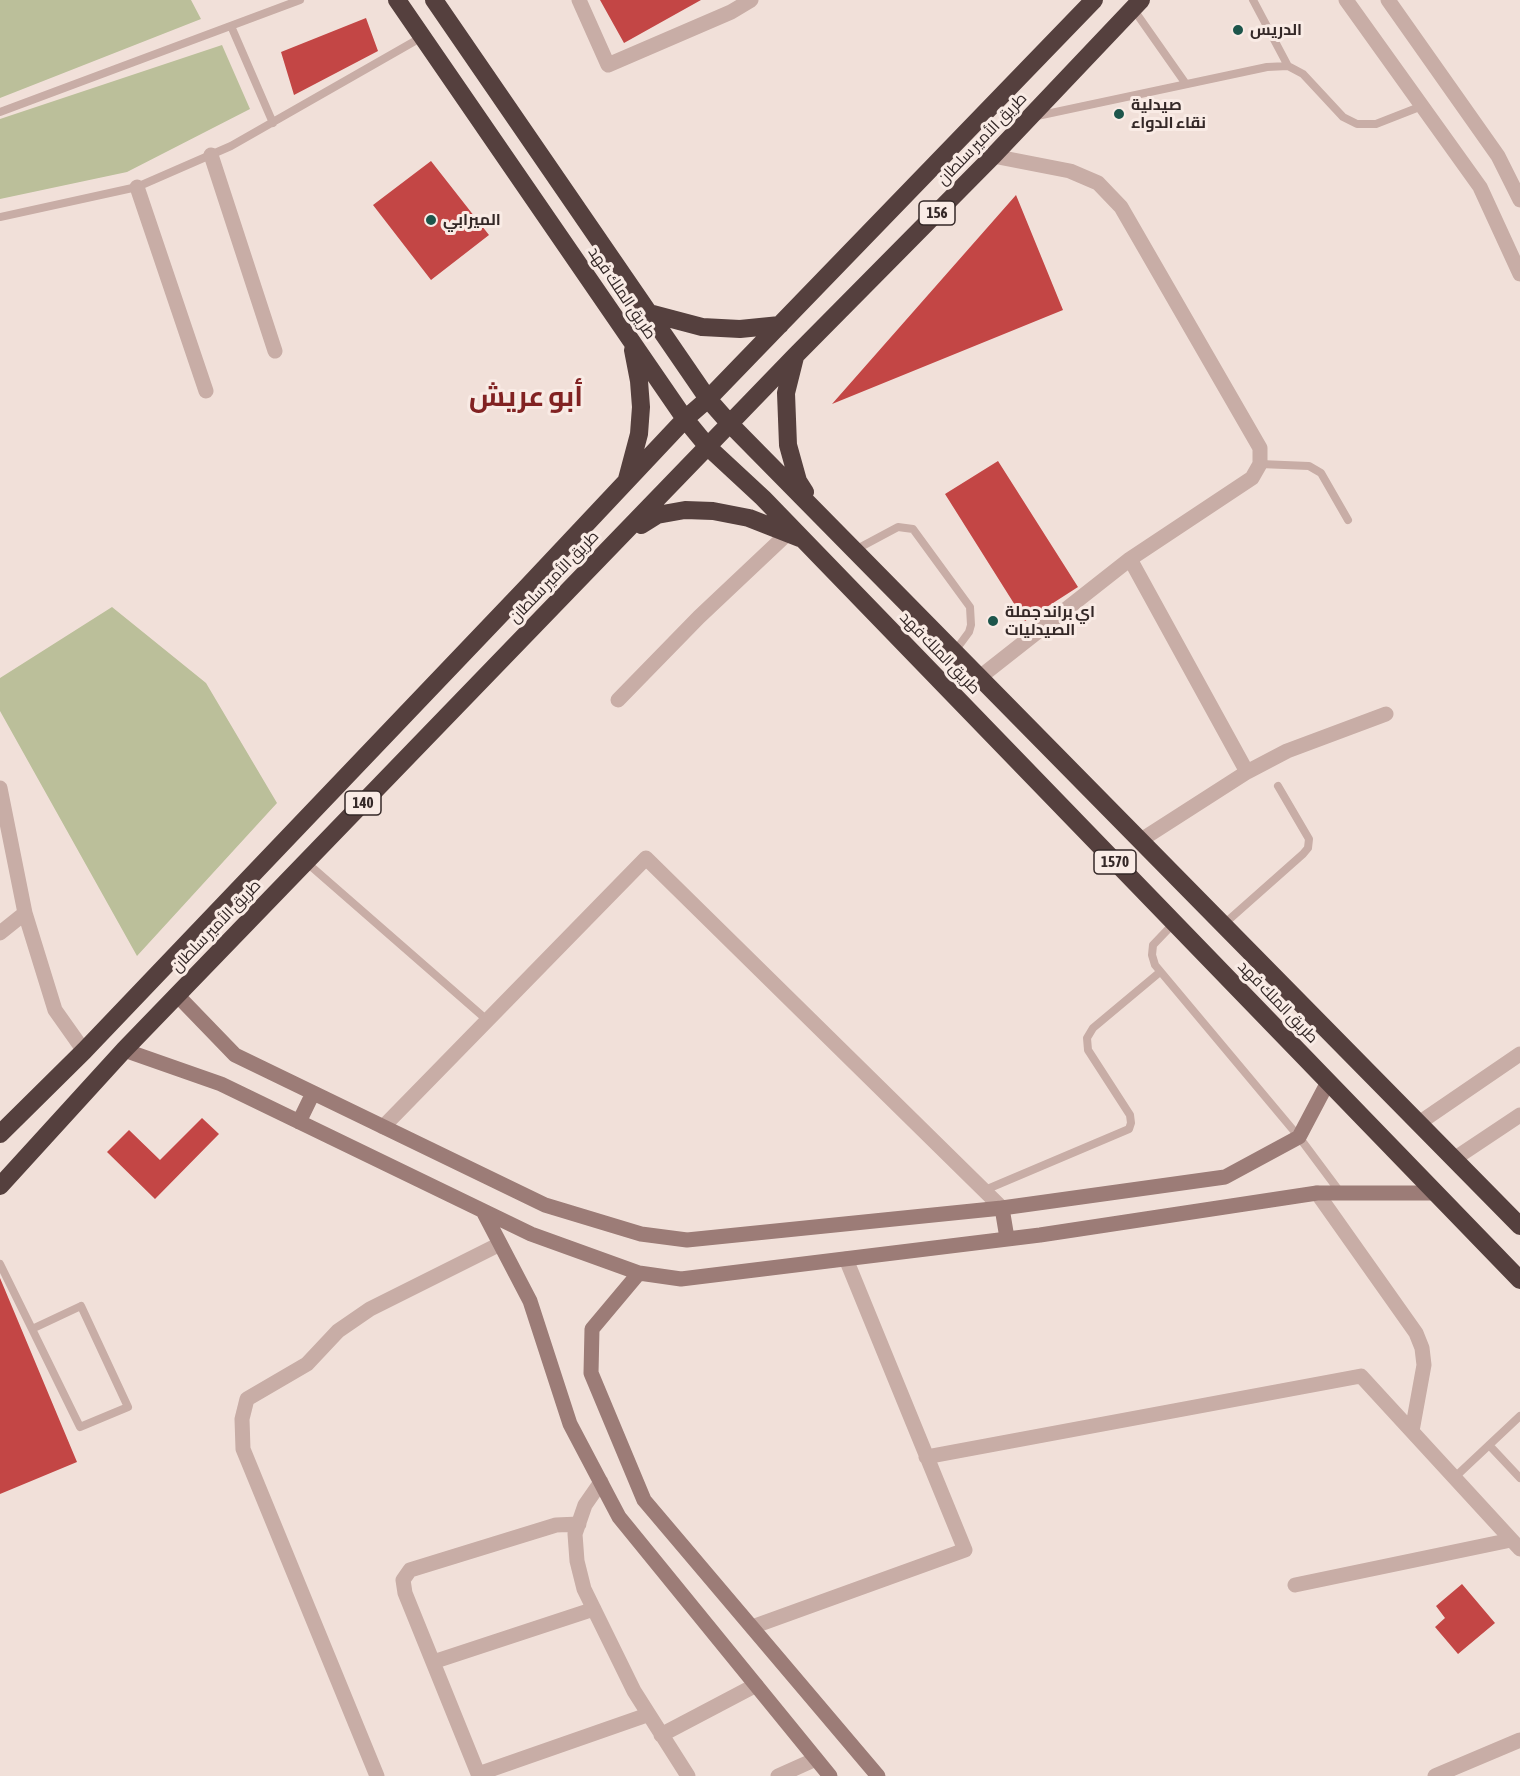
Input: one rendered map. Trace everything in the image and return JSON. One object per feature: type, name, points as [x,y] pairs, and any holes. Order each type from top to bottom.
[{"type":"highway","name":"طريق الملك فهد","points":[[397,0],[630,340],[685,419],[708,447],[763,498],[795,536],[1520,1280]]},
{"type":"highway","name":"طريق الملك فهد","points":[[434,0],[708,399],[730,424],[1520,1226]]},
{"type":"highway","name":"طريق الأمير سلطان","points":[[0,1134],[84,1051],[685,419],[780,326],[1094,0]]},
{"type":"highway","name":"طريق الأمير سلطان","points":[[0,1186],[124,1050],[795,356],[993,156],[1137,4]]},
{"type":"highway","points":[[649,313],[702,327],[740,329],[780,326]]},
{"type":"highway","points":[[626,481],[639,434],[641,407],[639,381],[630,340]]},
{"type":"highway","points":[[795,356],[786,393],[788,446],[798,481],[821,516]]},
{"type":"highway","points":[[619,539],[657,515],[685,510],[713,511],[749,518],[795,536]]},
{"type":"street","points":[[579,0],[608,65],[731,12],[751,0]]},
{"type":"street","points":[[1346,0],[1480,187],[1520,274]]},
{"type":"street","points":[[1388,0],[1498,156],[1520,200]]},
{"type":"street","points":[[211,155],[275,351]]},
{"type":"street","points":[[980,677],[1130,559],[1252,478],[1260,464],[1260,448],[1120,207],[1098,183],[1070,171],[993,156]]},
{"type":"street","points":[[137,188],[206,391]]},
{"type":"street","points":[[618,700],[699,618],[795,536]]},
{"type":"street","points":[[1130,559],[1247,772]]},
{"type":"street","points":[[1141,840],[1247,772],[1287,751],[1386,714]]},
{"type":"street","points":[[0,788],[25,913],[55,1010],[84,1051]]},
{"type":"street","points":[[383,1127],[646,858],[985,1190],[1002,1208],[1007,1238]]},
{"type":"street","points":[[0,933],[25,913]]},
{"type":"street","points":[[177,995],[235,1055],[545,1205],[641,1234],[687,1240],[1002,1208],[1225,1177],[1299,1137],[1328,1082]]},
{"type":"street","points":[[124,1050],[221,1084],[531,1234],[639,1273],[681,1279],[1040,1235],[1317,1193],[1435,1192]]},
{"type":"street","points":[[1419,1123],[1520,1054]]},
{"type":"street","points":[[299,1122],[313,1093]]},
{"type":"street","points":[[1454,1159],[1520,1114]]},
{"type":"street","points":[[1317,1193],[1416,1332],[1422,1348],[1424,1365],[1412,1431]]},
{"type":"street","points":[[483,1211],[530,1301],[570,1424],[620,1517],[830,1776]]},
{"type":"street","points":[[377,1776],[243,1449],[242,1419],[247,1399],[307,1365],[338,1331],[370,1309],[500,1244]]},
{"type":"street","points":[[752,1627],[965,1550],[846,1259]]},
{"type":"street","points":[[639,1273],[592,1329],[591,1373],[644,1500],[878,1776]]},
{"type":"street","points":[[926,1457],[1361,1376],[1516,1545]]},
{"type":"street","points":[[601,1482],[585,1505],[575,1534],[577,1561],[584,1589],[647,1715],[688,1776]]},
{"type":"street","points":[[579,1524],[556,1525],[410,1570],[403,1580],[405,1593],[478,1775],[647,1715]]},
{"type":"street","points":[[1295,1585],[1516,1545]]},
{"type":"street","points":[[433,1662],[594,1609]]},
{"type":"street","points":[[661,1735],[756,1685]]},
{"type":"street","points":[[1435,1776],[1520,1740]]},
{"type":"street","points":[[778,1776],[816,1758]]},
{"type":"lane","points":[[0,111],[231,26],[285,3],[300,0]]},
{"type":"lane","points":[[1253,0],[1288,66]]},
{"type":"lane","points":[[1137,4],[1186,84]]},
{"type":"lane","points":[[231,26],[273,123]]},
{"type":"lane","points":[[0,217],[137,188],[231,146],[422,37]]},
{"type":"lane","points":[[1029,118],[1267,67],[1288,66],[1304,74],[1343,117],[1357,124],[1376,124],[1422,106]]},
{"type":"lane","points":[[1260,464],[1303,465],[1321,473],[1348,520]]},
{"type":"lane","points":[[855,550],[898,527],[913,529],[970,607],[972,625],[955,651]]},
{"type":"lane","points":[[1224,924],[1308,848],[1309,839],[1278,786]]},
{"type":"lane","points":[[306,862],[487,1020]]},
{"type":"lane","points":[[1174,923],[1153,945],[1152,956],[1155,965],[1299,1137],[1341,1193]]},
{"type":"lane","points":[[985,1190],[1129,1129],[1130,1115],[1088,1050],[1087,1038],[1093,1028],[1160,972]]},
{"type":"lane","points":[[0,1264],[80,1427],[128,1407],[81,1306],[32,1329]]},
{"type":"lane","points":[[1454,1478],[1520,1416]]},
{"type":"lane","points":[[1489,1444],[1520,1478]]},
{"type":"green space","points":[[0,0],[191,0],[201,19],[0,98]]},
{"type":"green space","points":[[222,45],[250,109],[127,172],[0,199],[0,119]]},
{"type":"green space","points":[[112,607],[206,683],[277,803],[137,956],[0,711],[0,678]]},
{"type":"building","points":[[600,0],[701,0],[624,43]]},
{"type":"building","points":[[366,18],[378,51],[294,95],[281,52]]},
{"type":"building","name":"الميرابي","points":[[431,161],[489,235],[431,280],[373,205]]},
{"type":"building","points":[[1016,195],[1063,310],[832,404]]},
{"type":"building","points":[[998,461],[1078,587],[1025,621],[945,494]]},
{"type":"building","points":[[202,1118],[219,1134],[155,1199],[107,1152],[129,1130],[160,1160]]},
{"type":"building","points":[[0,1278],[77,1462],[0,1494]]},
{"type":"building","points":[[1462,1584],[1495,1623],[1458,1654],[1435,1627],[1445,1618],[1436,1606]]},
{"type":"place","name":"الدريس","points":[[1238,30]]},
{"type":"place","name":"صيدلية نقاء الدواء","points":[[1119,114]]},
{"type":"place","name":"الميرابي","points":[[431,220]]},
{"type":"place","name":"اي براند جملة الصيدليات","points":[[993,621]]},
{"type":"district","name":"أبو عريش","points":[[526,397]]}]
